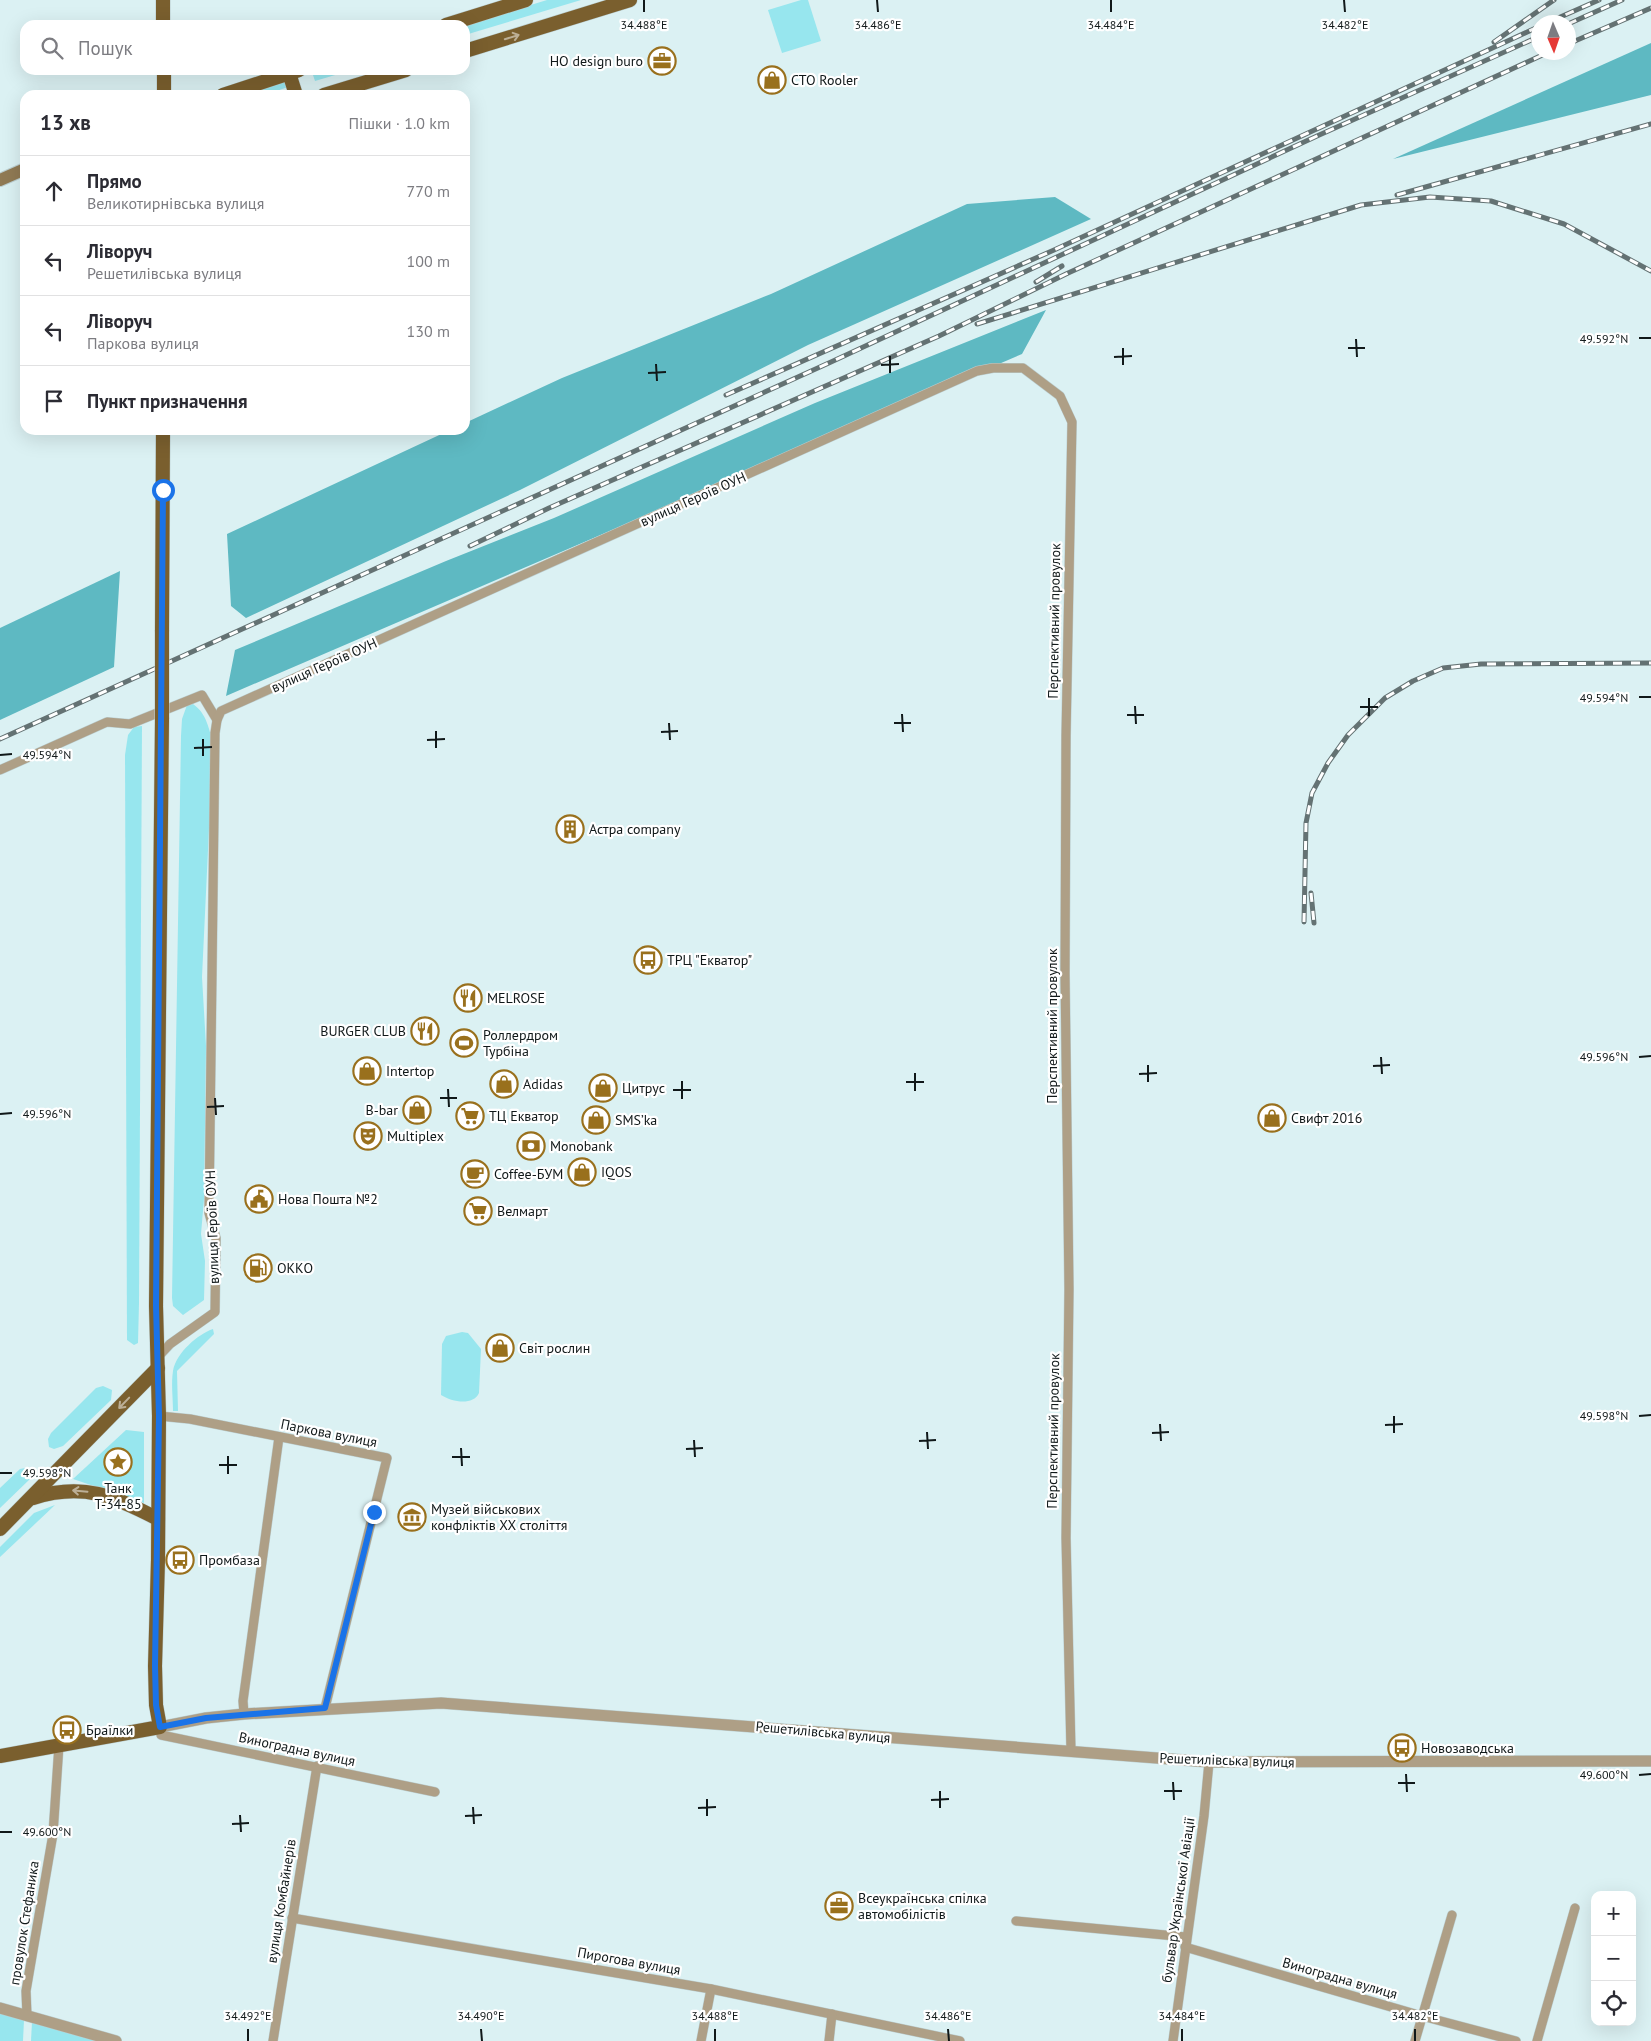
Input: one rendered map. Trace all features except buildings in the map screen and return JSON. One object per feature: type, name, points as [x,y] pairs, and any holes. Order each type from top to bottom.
[{"type":"main road","points":[[163,0],[163,20]]},
{"type":"main road","points":[[462,20],[526,0]]},
{"type":"main road","points":[[470,50],[630,0]]},
{"type":"main road","points":[[164,75],[164,90]]},
{"type":"main road","points":[[238,90],[285,75]]},
{"type":"main road","points":[[294,75],[296,90]]},
{"type":"main road","points":[[340,90],[390,75]]},
{"type":"main road","points":[[0,180],[20,171]]},
{"type":"main road","points":[[160,1727],[155,1685],[159,1416],[156,1306],[163,435]]},
{"type":"main road","points":[[0,1529],[32,1499],[158,1362]]},
{"type":"main road","points":[[32,1499],[64,1490],[93,1492],[122,1501],[158,1519]]},
{"type":"main road","name":"Решетилівська вулиця","points":[[0,1756],[160,1727]]},
{"type":"street","name":"Перспективний провулок","points":[[976,371],[993,368],[1023,368],[1060,396],[1072,422],[1067,651],[1066,944],[1069,1289],[1066,1538],[1071,1751]]},
{"type":"street","name":"вулиця Героїв ОУН","points":[[158,1362],[170,1344],[214,1312],[216,1238],[209,1213],[217,720],[221,711],[976,371]]},
{"type":"street","points":[[0,770],[107,722],[130,724],[202,695],[217,720]]},
{"type":"street","name":"Паркова вулиця","points":[[159,1416],[190,1419],[387,1458],[325,1708]]},
{"type":"street","points":[[244,1714],[243,1701],[279,1437]]},
{"type":"street","name":"Решетилівська вулиця","points":[[160,1727],[206,1718],[244,1714],[441,1702],[1209,1762],[1651,1761]]},
{"type":"street","name":"Виноградна вулиця","points":[[160,1727],[161,1735],[317,1766],[434,1792]]},
{"type":"street","name":"провулок Стефаника","points":[[27,2016],[26,1991],[53,1834],[60,1746]]},
{"type":"street","name":"бульвар Української Авіації","points":[[1173,2041],[1204,1816],[1209,1762]]},
{"type":"street","name":"вулиця Комбайнерів","points":[[272,2041],[317,1766]]},
{"type":"street","points":[[1537,2041],[1575,1908]]},
{"type":"street","points":[[1415,2041],[1452,1915]]},
{"type":"street","name":"Пирогова вулиця","points":[[292,1918],[711,1989],[960,2041]]},
{"type":"street","name":"Виноградна вулиця","points":[[1016,1921],[1186,1942],[1422,2016],[1516,2041]]},
{"type":"street","points":[[701,2041],[711,1989]]},
{"type":"street","points":[[0,2008],[116,2041]]},
{"type":"street","points":[[829,2041],[832,2014]]},
{"type":"shaded area","points":[[547,0],[581,0],[470,33],[470,23]]},
{"type":"shaded area","points":[[801,0],[808,0],[821,41],[782,53],[768,10]]},
{"type":"shaded area","points":[[1651,43],[1651,95],[1393,159]]},
{"type":"shaded area","points":[[313,75],[335,75],[315,81]]},
{"type":"shaded area","points":[[286,80],[288,87],[279,90],[256,90]]},
{"type":"shaded area","points":[[1055,197],[1091,219],[808,345],[520,490],[246,618],[231,606],[227,534],[439,435],[470,435],[470,421],[562,378],[771,294],[967,204]]},
{"type":"shaded area","points":[[1046,310],[1022,354],[226,696],[235,650],[446,561],[554,518],[815,403]]},
{"type":"shaded area","points":[[120,571],[114,667],[0,720],[0,628]]},
{"type":"shaded area","points":[[193,704],[201,712],[209,727],[213,744],[202,977],[206,1046],[204,1199],[201,1234],[205,1261],[204,1300],[183,1315],[173,1306],[172,1298],[181,736],[182,719],[187,705]]},
{"type":"shaded area","points":[[142,726],[139,1303],[138,1343],[134,1345],[127,1340],[125,755],[128,735],[134,727]]},
{"type":"shaded area","points":[[213,1329],[214,1334],[177,1371],[178,1411],[173,1411],[172,1380],[175,1364],[188,1345]]},
{"type":"shaded area","points":[[462,1332],[468,1333],[481,1349],[479,1393],[472,1400],[456,1401],[441,1395],[442,1344],[446,1336]]},
{"type":"shaded area","points":[[103,1386],[112,1390],[111,1400],[63,1446],[54,1449],[49,1447],[48,1439],[51,1433],[96,1388]]},
{"type":"shaded area","points":[[126,1430],[144,1432],[144,1503],[73,1479]]},
{"type":"shaded area","points":[[25,1468],[31,1472],[30,1479],[0,1508],[0,1488],[20,1469]]},
{"type":"shaded area","points":[[55,1505],[0,1557],[0,1547],[34,1513]]},
{"type":"shaded area","points":[[0,2013],[24,2020],[23,2041],[0,2041]]},
{"type":"shaded area","points":[[32,2022],[101,2041],[31,2041]]},
{"type":"railway","points":[[1494,42],[1554,0]]},
{"type":"railway","points":[[1565,15],[1599,0]]},
{"type":"railway","points":[[1576,20],[1622,0]]},
{"type":"railway","points":[[1576,41],[1651,8]]},
{"type":"railway","points":[[726,395],[1054,250],[1531,30]]},
{"type":"railway","points":[[0,739],[831,362],[1317,136],[1531,40]]},
{"type":"railway","points":[[470,546],[549,508],[939,336],[1066,274],[1532,60]]},
{"type":"railway","points":[[1397,195],[1651,124]]},
{"type":"railway","points":[[977,324],[1361,205],[1430,197],[1491,201],[1564,224],[1651,271]]},
{"type":"railway","points":[[1036,282],[1062,266]]},
{"type":"railway","points":[[1304,922],[1306,823],[1312,793],[1328,763],[1348,735],[1385,698],[1413,681],[1443,668],[1481,664],[1651,663]]},
{"type":"railway","points":[[1311,893],[1314,923]]},
{"type":"place","name":"HO design buro","points":[[662,61]]},
{"type":"place","name":"СТО Rooler","points":[[772,80]]},
{"type":"place","name":"Астра company","points":[[570,829]]},
{"type":"place","name":"ТРЦ \"Екватор\"","points":[[648,960]]},
{"type":"place","name":"MELROSE","points":[[468,998]]},
{"type":"place","name":"BURGER CLUB","points":[[425,1031]]},
{"type":"place","name":"Роллердром Турбіна","points":[[464,1043]]},
{"type":"place","name":"Intertop","points":[[367,1071]]},
{"type":"place","name":"Adidas","points":[[504,1084]]},
{"type":"place","name":"Цитрус","points":[[603,1088]]},
{"type":"place","name":"B-bar","points":[[417,1110]]},
{"type":"place","name":"ТЦ Екватор","points":[[470,1116]]},
{"type":"place","name":"Свифт 2016","points":[[1272,1118]]},
{"type":"place","name":"SMS’ka","points":[[596,1120]]},
{"type":"place","name":"Multiplex","points":[[368,1136]]},
{"type":"place","name":"Monobank","points":[[531,1146]]},
{"type":"place","name":"IQOS","points":[[582,1172]]},
{"type":"place","name":"Coffee-БУМ","points":[[475,1174]]},
{"type":"place","name":"Нова Пошта №2","points":[[259,1199]]},
{"type":"place","name":"Велмарт","points":[[478,1211]]},
{"type":"place","name":"ОККО","points":[[258,1268]]},
{"type":"place","name":"Світ рослин","points":[[500,1348]]},
{"type":"place","name":"Танк Т-34-85","points":[[118,1462]]},
{"type":"place","name":"Музей військових конфліктів ХХ століття","points":[[412,1517]]},
{"type":"place","name":"Промбаза","points":[[180,1560]]},
{"type":"place","name":"Браїлки","points":[[67,1730]]},
{"type":"place","name":"Новозаводська","points":[[1402,1748]]},
{"type":"place","name":"Всеукраїнська спілка автомобілістів","points":[[839,1906]]},
{"type":"route","points":[[163,490],[156,1306],[159,1416],[155,1666],[156,1705],[160,1727],[206,1718],[325,1708],[374,1512]]}]
